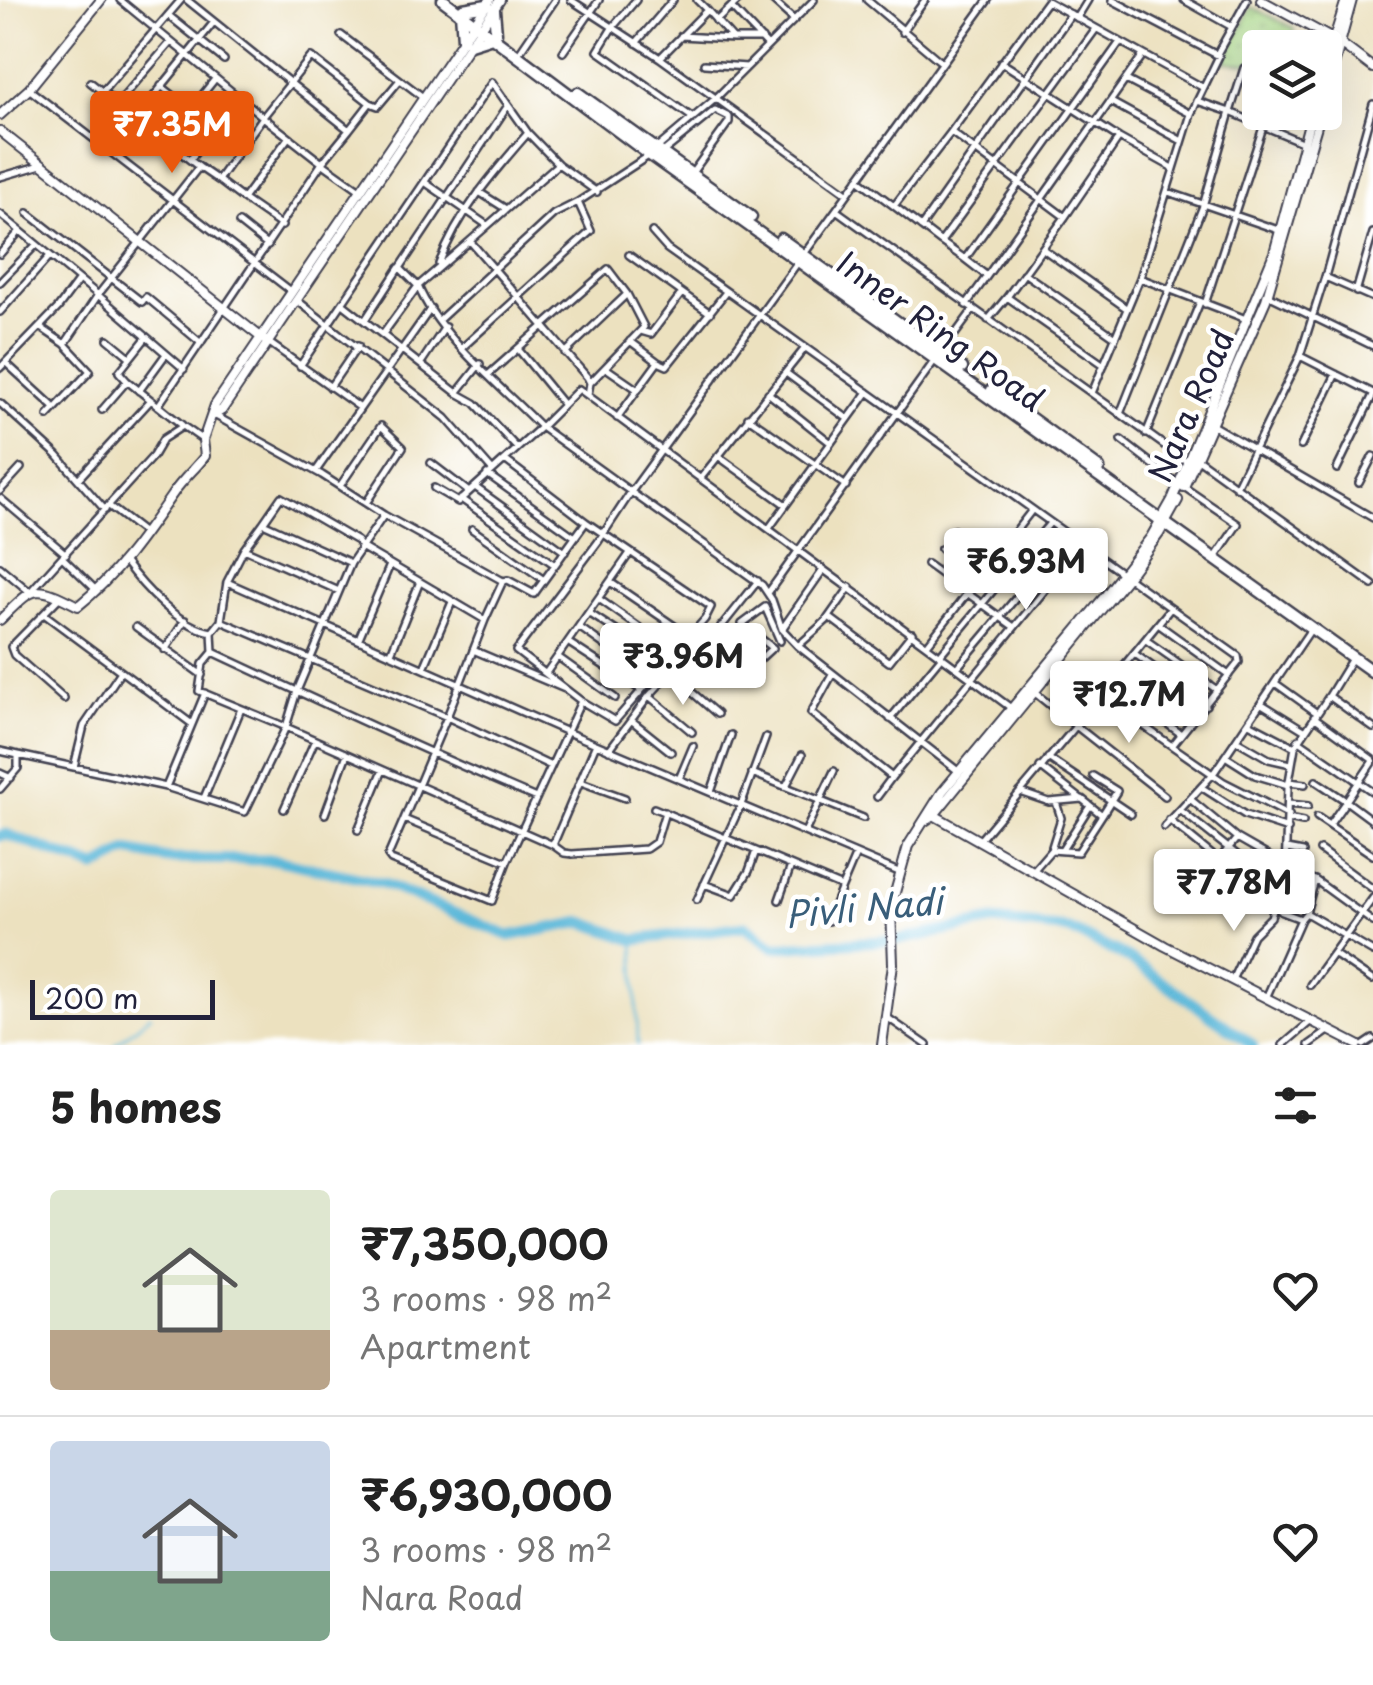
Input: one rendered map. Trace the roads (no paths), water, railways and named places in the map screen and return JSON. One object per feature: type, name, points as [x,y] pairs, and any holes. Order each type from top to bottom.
[{"type":"highway","name":"Inner Ring Road","points":[[443,0],[692,173],[799,257]]},
{"type":"highway","name":"Inner Ring Road","points":[[452,0],[462,11]]},
{"type":"highway","points":[[493,4],[494,36],[467,42],[462,11],[493,4]]},
{"type":"highway","name":"Inner Ring Road","points":[[494,36],[521,50],[1311,629],[1373,669]]},
{"type":"highway","name":"Inner Ring Road","points":[[1164,519],[1373,669]]},
{"type":"street","points":[[0,116],[29,89],[101,0]]},
{"type":"street","points":[[120,0],[238,99],[364,194]]},
{"type":"street","points":[[103,92],[184,0],[349,130]]},
{"type":"street","points":[[521,50],[555,0]]},
{"type":"street","points":[[571,0],[660,58],[847,193]]},
{"type":"street","points":[[562,52],[599,0]]},
{"type":"street","points":[[636,0],[598,52],[693,118]]},
{"type":"street","points":[[636,43],[672,0]]},
{"type":"street","points":[[698,0],[733,40]]},
{"type":"street","points":[[716,21],[739,0]]},
{"type":"street","points":[[772,0],[794,20]]},
{"type":"street","points":[[657,151],[715,100],[814,0]]},
{"type":"street","points":[[867,0],[942,63]]},
{"type":"street","points":[[875,7],[880,0]]},
{"type":"street","points":[[902,32],[925,0]]},
{"type":"street","points":[[504,665],[988,0]]},
{"type":"street","points":[[894,206],[1046,0],[1202,87]]},
{"type":"street","points":[[921,227],[1026,78],[1088,0]]},
{"type":"street","points":[[1112,0],[1217,54]]},
{"type":"street","points":[[1184,0],[1232,27]]},
{"type":"street","points":[[1092,393],[1140,278],[1191,114],[1217,54],[1247,0]]},
{"type":"street","points":[[1261,0],[1317,30]]},
{"type":"street","points":[[1340,30],[1349,0]]},
{"type":"street","points":[[30,592],[40,589],[78,606],[97,591],[146,535],[175,489],[205,456],[203,440],[216,405],[295,296],[493,4]]},
{"type":"street","points":[[731,7],[768,46]]},
{"type":"street","points":[[660,58],[707,10]]},
{"type":"street","points":[[168,16],[224,60]]},
{"type":"street","points":[[111,150],[214,22]]},
{"type":"street","points":[[941,242],[1096,29]]},
{"type":"street","points":[[342,35],[423,97]]},
{"type":"street","points":[[680,36],[762,40]]},
{"type":"street","points":[[364,194],[423,97],[467,42]]},
{"type":"street","points":[[965,259],[1120,42]]},
{"type":"street","points":[[118,103],[170,43]]},
{"type":"street","points":[[1342,45],[1373,68]]},
{"type":"street","points":[[773,648],[742,624],[765,607],[799,550],[899,414],[987,276],[1143,56]]},
{"type":"street","points":[[218,180],[311,57],[378,106],[399,81]]},
{"type":"street","points":[[1001,62],[1119,138],[1174,168]]},
{"type":"street","points":[[704,64],[748,67]]},
{"type":"street","points":[[1120,414],[1203,206],[1242,74]]},
{"type":"street","points":[[161,86],[191,108],[214,79]]},
{"type":"street","points":[[1126,80],[1191,114]]},
{"type":"street","points":[[90,82],[282,226]]},
{"type":"street","points":[[300,366],[492,82],[528,133],[558,164],[596,192]]},
{"type":"street","points":[[29,89],[388,369],[446,418],[489,472],[575,538]]},
{"type":"street","points":[[190,160],[238,99]]},
{"type":"street","points":[[1197,100],[1242,117]]},
{"type":"street","points":[[1111,102],[1182,141]]},
{"type":"street","points":[[158,406],[322,164],[370,103]]},
{"type":"street","points":[[1236,487],[1300,356],[1373,104]]},
{"type":"street","points":[[365,320],[507,107]]},
{"type":"street","points":[[440,319],[554,214],[596,192],[720,110],[729,117],[728,122],[692,173]]},
{"type":"street","points":[[1146,434],[1203,303],[1263,130]]},
{"type":"street","points":[[1272,130],[1308,144],[1310,130]]},
{"type":"street","name":"Nara Road","points":[[888,1018],[891,906],[908,846],[958,771],[1034,692],[1164,519],[1193,460],[1248,320],[1314,130]]},
{"type":"street","points":[[0,131],[224,310],[359,407]]},
{"type":"street","points":[[951,132],[1065,217]]},
{"type":"street","points":[[438,266],[448,239],[466,211],[528,133]]},
{"type":"street","points":[[243,199],[288,138]]},
{"type":"street","points":[[988,320],[1043,249],[1119,138]]},
{"type":"street","name":"Nara Road","points":[[1193,460],[1212,426],[1268,296],[1308,144]]},
{"type":"street","points":[[383,334],[438,266],[558,164]]},
{"type":"street","points":[[0,177],[40,165]]},
{"type":"street","points":[[65,344],[98,295],[199,167]]},
{"type":"street","points":[[858,179],[987,276]]},
{"type":"street","points":[[426,183],[488,226]]},
{"type":"street","points":[[479,192],[506,209]]},
{"type":"street","points":[[1168,192],[1280,231]]},
{"type":"street","points":[[464,348],[591,231],[578,202]]},
{"type":"street","points":[[836,210],[1146,434],[1236,487],[1373,585]]},
{"type":"street","points":[[28,213],[201,343]]},
{"type":"street","points":[[0,214],[184,369]]},
{"type":"street","points":[[238,223],[268,246]]},
{"type":"street","points":[[0,254],[3,245],[20,231]]},
{"type":"street","points":[[652,232],[667,249],[726,292],[1238,656],[1239,662],[1172,746]]},
{"type":"street","points":[[1356,292],[1373,233]]},
{"type":"street","points":[[470,241],[590,383]]},
{"type":"street","points":[[0,282],[36,245]]},
{"type":"street","points":[[1043,249],[1128,309]]},
{"type":"street","points":[[629,255],[710,313]]},
{"type":"street","points":[[0,312],[50,256]]},
{"type":"street","points":[[400,268],[418,286],[445,327],[541,427],[758,581],[769,595],[785,632],[798,646],[958,771]]},
{"type":"street","points":[[490,374],[608,269],[644,327],[590,383],[588,395]]},
{"type":"street","points":[[1024,274],[1115,337]]},
{"type":"street","points":[[1325,277],[1373,298]]},
{"type":"street","points":[[1140,278],[1248,320]]},
{"type":"street","points":[[54,408],[3,365],[78,281]]},
{"type":"street","points":[[630,340],[668,366],[726,292]]},
{"type":"street","points":[[640,330],[651,334],[682,293]]},
{"type":"street","points":[[566,353],[627,294]]},
{"type":"street","points":[[1268,296],[1373,346]]},
{"type":"street","points":[[1007,297],[1104,365]]},
{"type":"street","points":[[344,304],[458,394],[475,403],[518,448]]},
{"type":"street","points":[[316,472],[430,308]]},
{"type":"street","points":[[40,327],[65,344],[90,371],[48,416]]},
{"type":"street","points":[[421,364],[445,327]]},
{"type":"street","points":[[146,338],[119,372],[203,440]]},
{"type":"street","points":[[108,340],[130,356]]},
{"type":"street","points":[[330,387],[358,346]]},
{"type":"street","points":[[700,478],[805,348]]},
{"type":"street","points":[[518,349],[564,404]]},
{"type":"street","points":[[139,391],[166,354]]},
{"type":"street","points":[[1300,356],[1373,394],[1337,469]]},
{"type":"street","points":[[617,418],[658,362]]},
{"type":"street","points":[[458,394],[480,364]]},
{"type":"street","points":[[606,368],[638,390]]},
{"type":"street","points":[[786,373],[848,419]]},
{"type":"street","points":[[1301,446],[1336,374]]},
{"type":"street","points":[[102,410],[127,381]]},
{"type":"street","points":[[434,488],[458,502],[580,390],[1014,710]]},
{"type":"street","points":[[769,528],[868,392]]},
{"type":"street","points":[[768,394],[832,443]]},
{"type":"street","points":[[78,479],[151,400]]},
{"type":"street","points":[[0,403],[107,508],[146,535]]},
{"type":"street","points":[[214,416],[384,515],[534,594],[586,522]]},
{"type":"street","points":[[748,417],[846,486]]},
{"type":"street","points":[[0,619],[64,556],[164,439],[183,426]]},
{"type":"street","points":[[340,486],[381,426],[403,446],[366,503]]},
{"type":"street","points":[[1212,426],[1373,518]]},
{"type":"street","points":[[1121,440],[1238,524],[1218,556]]},
{"type":"street","points":[[718,456],[786,504]]},
{"type":"street","points":[[1359,484],[1373,456]]},
{"type":"street","points":[[505,460],[586,522],[711,607],[705,619],[616,721],[581,701],[516,652]]},
{"type":"street","points":[[432,463],[565,552]]},
{"type":"street","points":[[21,468],[0,494],[97,591]]},
{"type":"street","points":[[484,620],[281,497],[244,549],[227,582],[220,620],[212,632],[213,652],[204,664],[199,690],[553,844],[564,853],[652,848],[665,812]]},
{"type":"street","points":[[461,499],[555,565]]},
{"type":"street","points":[[927,644],[1032,510]]},
{"type":"street","points":[[0,752],[166,787],[245,812],[286,726],[350,563],[384,515]]},
{"type":"street","points":[[263,523],[350,563]]},
{"type":"street","points":[[890,719],[1050,523]]},
{"type":"street","points":[[472,528],[544,580]]},
{"type":"street","points":[[954,530],[1010,570]]},
{"type":"street","points":[[958,668],[1068,536]]},
{"type":"street","points":[[877,798],[1081,546]]},
{"type":"street","points":[[941,548],[980,577]]},
{"type":"street","points":[[244,549],[339,592]]},
{"type":"street","points":[[546,673],[630,553]]},
{"type":"street","points":[[124,561],[150,591],[185,620],[212,632]]},
{"type":"street","points":[[928,564],[1014,627]]},
{"type":"street","points":[[0,566],[30,592]]},
{"type":"street","points":[[358,638],[390,566]]},
{"type":"street","points":[[746,673],[780,642],[824,569]]},
{"type":"street","name":"Nara Road","points":[[929,816],[1124,577]]},
{"type":"street","points":[[503,581],[388,856],[391,860],[492,900],[581,701]]},
{"type":"street","points":[[710,642],[758,581]]},
{"type":"street","points":[[227,582],[900,873]]},
{"type":"street","points":[[610,582],[689,636]]},
{"type":"street","points":[[391,653],[419,584]]},
{"type":"street","points":[[798,646],[829,617],[850,587]]},
{"type":"street","points":[[60,597],[11,647],[14,656],[64,699]]},
{"type":"street","points":[[599,598],[674,652]]},
{"type":"street","points":[[424,668],[452,602]]},
{"type":"street","points":[[765,607],[780,642]]},
{"type":"street","points":[[979,841],[1170,609]]},
{"type":"street","points":[[44,614],[192,724]]},
{"type":"street","points":[[589,614],[665,663]]},
{"type":"street","points":[[829,617],[889,662],[912,633]]},
{"type":"street","points":[[166,650],[185,620]]},
{"type":"street","points":[[220,620],[552,766]]},
{"type":"street","points":[[1158,624],[1229,675]]},
{"type":"street","points":[[721,626],[762,657]]},
{"type":"street","points":[[136,627],[202,675]]},
{"type":"street","points":[[580,627],[652,680]]},
{"type":"street","points":[[1164,827],[1213,774],[1311,629]]},
{"type":"street","points":[[1145,640],[1217,690]]},
{"type":"street","points":[[568,643],[640,690]]},
{"type":"street","points":[[473,650],[570,690]]},
{"type":"street","points":[[213,652],[431,754],[536,798]]},
{"type":"street","points":[[1134,654],[1206,705]]},
{"type":"street","points":[[558,657],[615,698]]},
{"type":"street","points":[[1232,980],[1253,935],[1271,917],[1286,869],[1288,783],[1296,744],[1352,658]]},
{"type":"street","points":[[1122,668],[1192,720]]},
{"type":"street","points":[[74,767],[84,726],[120,673]]},
{"type":"street","points":[[609,750],[670,673],[717,714]]},
{"type":"street","points":[[832,675],[812,713],[892,777]]},
{"type":"street","points":[[1111,682],[1180,734]]},
{"type":"street","points":[[1275,684],[1373,761],[1330,824]]},
{"type":"street","points":[[1034,692],[1165,796]]},
{"type":"street","points":[[166,787],[205,693]]},
{"type":"street","points":[[1100,694],[1213,774],[1288,817],[1304,822]]},
{"type":"street","points":[[650,696],[692,732]]},
{"type":"street","points":[[1329,696],[1373,728]]},
{"type":"street","points":[[1262,704],[1304,730]]},
{"type":"street","points":[[204,798],[242,708]]},
{"type":"street","points":[[631,720],[670,752]]},
{"type":"street","points":[[1248,722],[1296,744],[1373,792]]},
{"type":"street","points":[[711,792],[731,735]]},
{"type":"street","points":[[697,900],[741,805],[766,737]]},
{"type":"street","points":[[284,809],[315,740]]},
{"type":"street","points":[[1236,740],[1270,759],[1291,764]]},
{"type":"street","points":[[553,844],[596,744]]},
{"type":"street","points":[[679,778],[693,746]]},
{"type":"street","points":[[325,814],[347,754]]},
{"type":"street","points":[[786,786],[802,754]]},
{"type":"street","points":[[0,789],[18,768],[18,755]]},
{"type":"street","points":[[1225,756],[1254,775],[1305,784]]},
{"type":"street","points":[[1048,758],[1130,814]]},
{"type":"street","points":[[1040,767],[1102,815]]},
{"type":"street","points":[[358,830],[383,770]]},
{"type":"street","points":[[805,832],[834,771]]},
{"type":"street","points":[[0,773],[11,778]]},
{"type":"street","points":[[752,773],[863,818]]},
{"type":"street","points":[[1052,850],[1082,849],[1112,802],[1118,791],[1093,776]]},
{"type":"street","points":[[1316,781],[1373,821]]},
{"type":"street","points":[[580,782],[625,798]]},
{"type":"street","points":[[1201,787],[1245,815],[1288,829]]},
{"type":"street","points":[[1018,792],[1056,802],[1082,799]]},
{"type":"street","points":[[1190,799],[1237,838],[1286,869],[1315,880],[1373,922]]},
{"type":"street","points":[[1032,872],[1052,850],[1061,818],[1056,802]]},
{"type":"street","points":[[1288,804],[1308,806]]},
{"type":"street","points":[[1062,850],[1090,806]]},
{"type":"street","points":[[654,808],[842,887]]},
{"type":"street","points":[[1180,810],[1279,888]]},
{"type":"street","points":[[929,816],[1330,1030],[1344,1042],[1361,1045],[1373,1039]]},
{"type":"street","points":[[1318,817],[1373,855]]},
{"type":"street","points":[[404,819],[507,862]]},
{"type":"street","points":[[1169,820],[1282,912],[1301,919]]},
{"type":"street","points":[[1218,860],[1237,838]]},
{"type":"street","points":[[1286,850],[1302,852]]},
{"type":"street","points":[[1320,850],[1373,889]]},
{"type":"street","points":[[704,884],[734,894],[756,851]]},
{"type":"street","points":[[828,920],[856,854]]},
{"type":"street","points":[[778,900],[792,866]]},
{"type":"street","points":[[1266,998],[1306,912],[1315,880]]},
{"type":"street","points":[[1310,985],[1373,898]]},
{"type":"street","points":[[1306,912],[1373,952]]},
{"type":"street","points":[[1334,954],[1372,980]]},
{"type":"street","points":[[882,1045],[888,1018],[927,1045]]},
{"type":"street","points":[[1283,1045],[1312,1021]]},
{"type":"street","points":[[1309,1045],[1330,1030]]},
{"type":"waterway","name":"Pivli Nadi","points":[[0,836],[6,834],[96,868],[127,851],[168,859],[276,860],[382,883],[509,936],[583,922],[634,940],[745,926],[774,947],[900,940],[993,921],[1069,929],[1128,958],[1253,1045]]},
{"type":"waterway","points":[[634,940],[638,1045]]},
{"type":"waterway","points":[[115,1045],[151,1015]]}]
